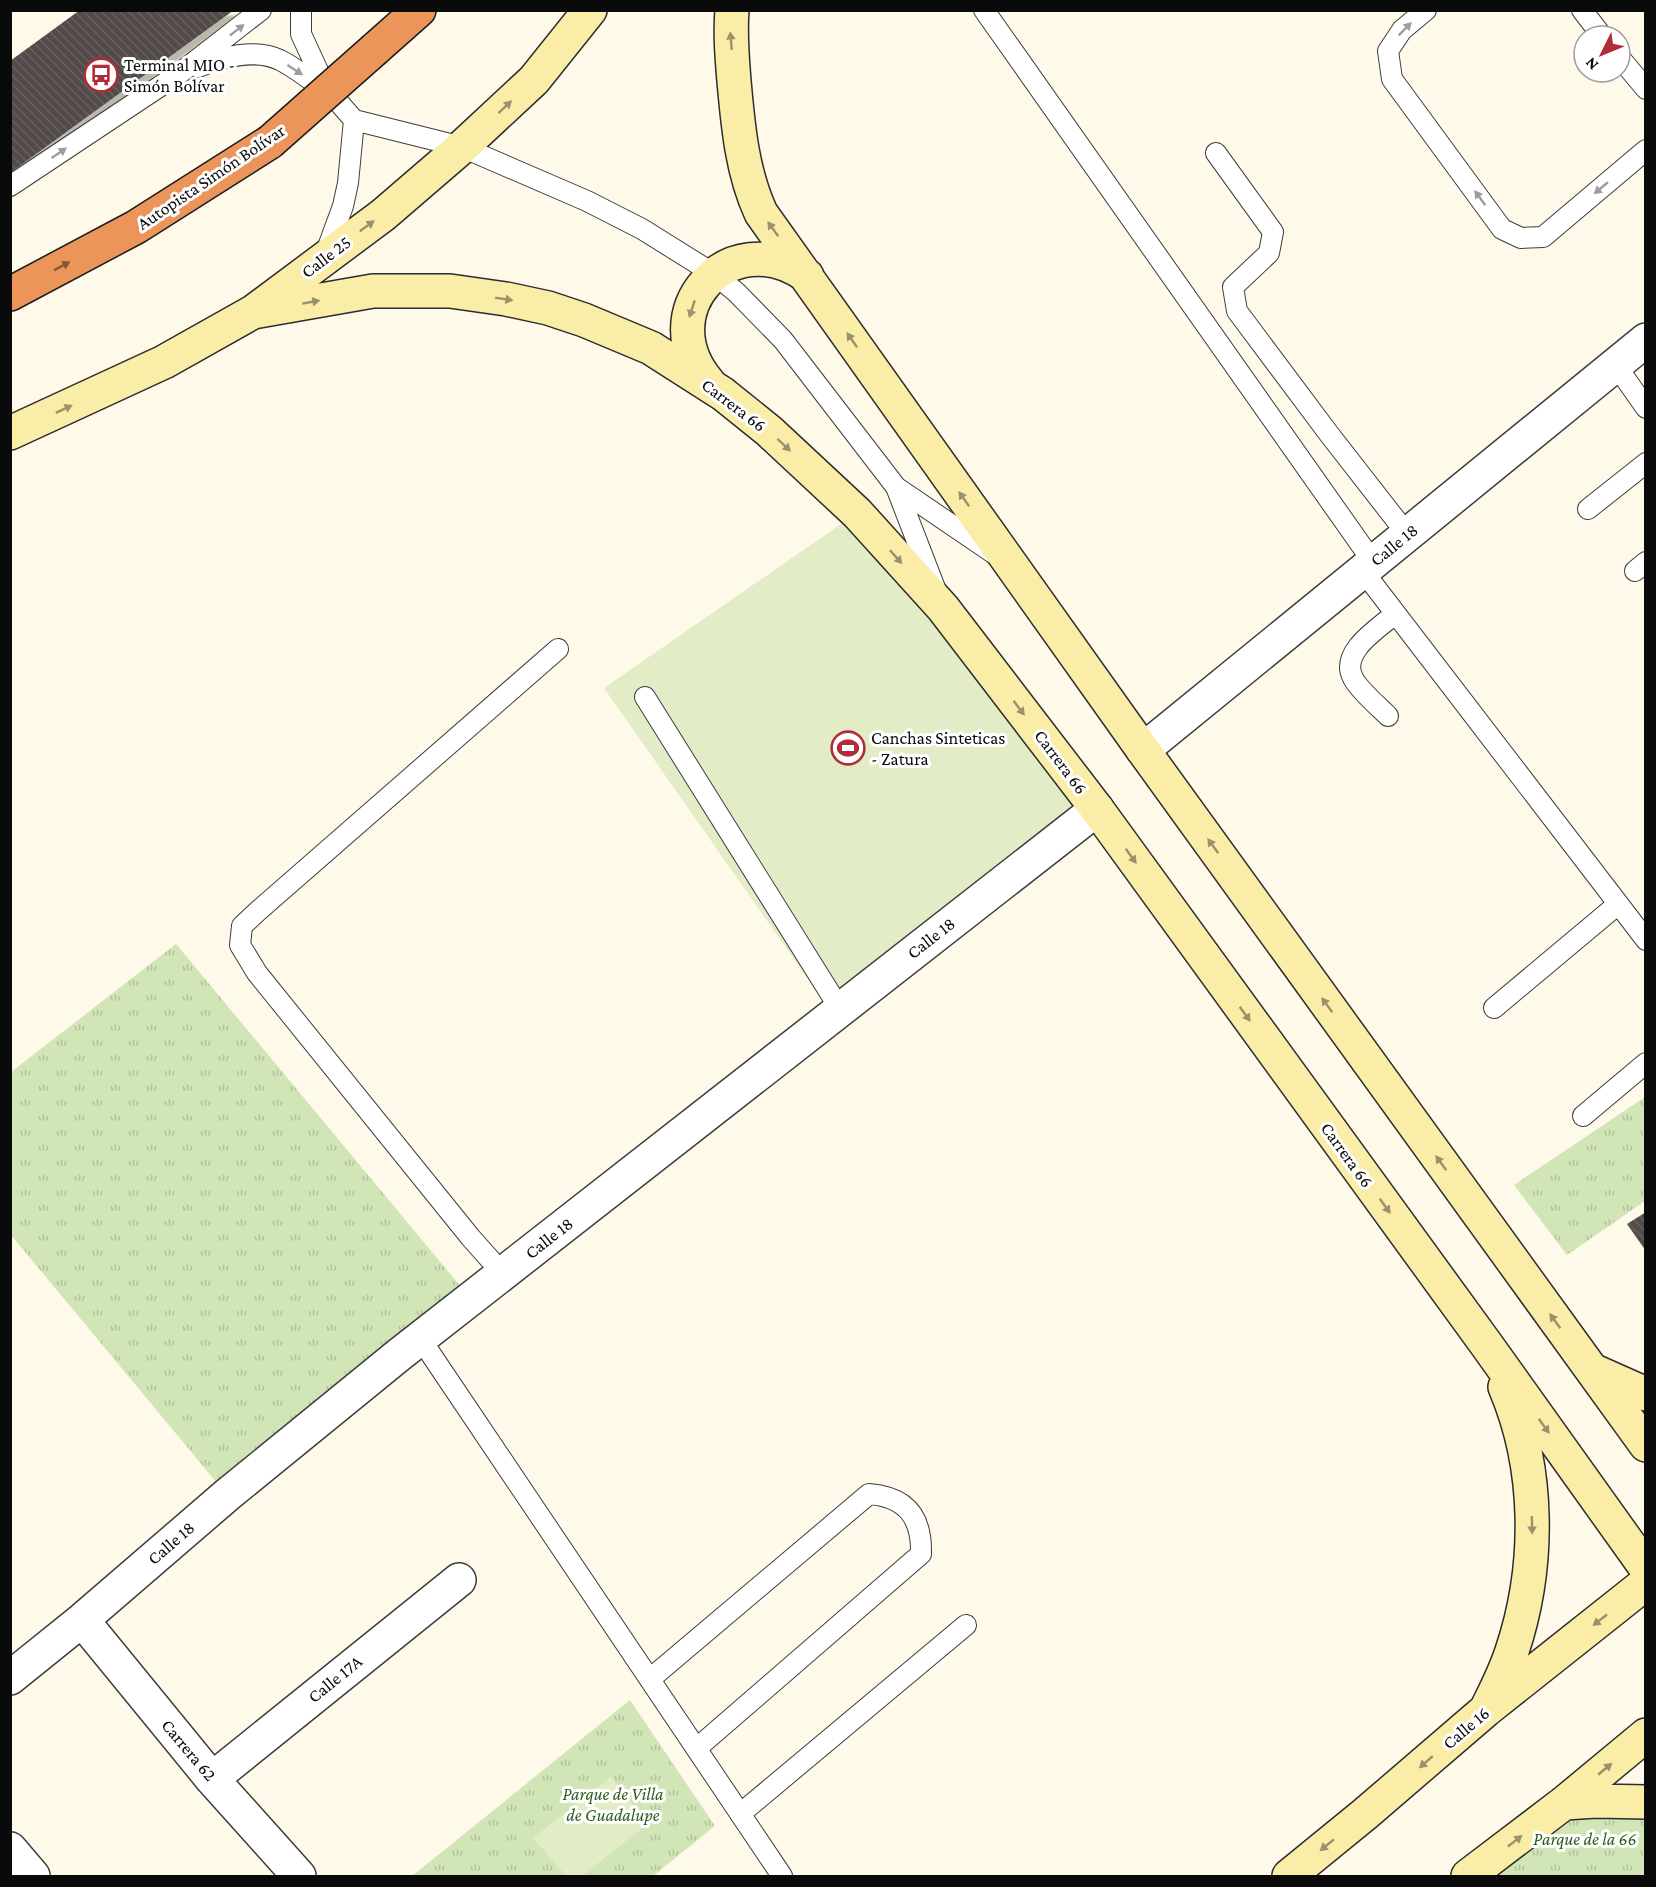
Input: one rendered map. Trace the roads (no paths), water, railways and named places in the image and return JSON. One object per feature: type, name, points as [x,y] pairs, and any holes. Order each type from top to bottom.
[{"type":"highway","name":"Autopista Simón Bolívar","points":[[10,294],[136,227],[270,142],[419,10]]},
{"type":"main road","name":"Calle 25","points":[[10,433],[164,362],[253,312],[383,215],[462,147],[534,81],[590,10]]},
{"type":"main road","points":[[732,10],[730,31],[737,120],[748,177],[761,213],[1143,750],[1646,1445]]},
{"type":"main road","points":[[723,394],[708,383],[690,352],[687,334],[688,316],[704,284],[714,274],[729,265],[763,259],[783,263],[807,276]]},
{"type":"main road","name":"Carrera 66","points":[[253,312],[373,291],[450,291],[506,299],[557,311],[651,348],[723,394],[763,426],[857,513],[943,608],[1096,809],[1646,1568]]},
{"type":"main road","points":[[1485,1344],[1507,1390],[1522,1443],[1531,1496],[1532,1531],[1531,1561],[1521,1618],[1504,1673],[1486,1710]]},
{"type":"main road","points":[[1589,1369],[1646,1394]]},
{"type":"main road","name":"Calle 16","points":[[1289,1876],[1374,1807],[1486,1710],[1646,1583]]},
{"type":"main road","points":[[1468,1876],[1564,1803],[1646,1735]]},
{"type":"main road","points":[[1564,1803],[1646,1802]]},
{"type":"street","name":"Calle 18","points":[[1143,750],[1646,339]]},
{"type":"street","name":"Calle 18","points":[[10,1678],[82,1620],[226,1496],[420,1338],[1096,809]]},
{"type":"street","name":"Calle 17A","points":[[212,1779],[459,1580]]},
{"type":"street","name":"Carrera 62","points":[[82,1620],[212,1779],[299,1876]]},
{"type":"street","points":[[10,1849],[33,1876]]},
{"type":"lane","points":[[10,186],[180,73],[261,10]]},
{"type":"lane","points":[[301,10],[301,34],[319,73],[334,97],[354,120],[462,147],[587,201],[642,229],[714,274],[783,340],[896,487],[943,608]]},
{"type":"lane","points":[[984,10],[1368,566],[1395,614],[1646,940]]},
{"type":"lane","points":[[1426,10],[1402,30],[1388,51],[1392,79],[1502,229],[1521,238],[1543,237],[1646,150]]},
{"type":"lane","points":[[1582,10],[1593,24]]},
{"type":"lane","points":[[180,73],[216,60],[253,54],[279,59],[334,97]]},
{"type":"lane","points":[[1632,72],[1646,89]]},
{"type":"lane","points":[[324,258],[343,206],[348,183],[354,120]]},
{"type":"lane","points":[[1216,153],[1273,232],[1269,253],[1233,287],[1237,311],[1407,534]]},
{"type":"lane","points":[[1616,364],[1646,408]]},
{"type":"lane","points":[[1588,509],[1646,463]]},
{"type":"lane","points":[[896,487],[1010,564]]},
{"type":"lane","points":[[1388,716],[1353,680],[1350,662],[1359,646],[1395,614]]},
{"type":"lane","points":[[503,1274],[471,1238],[257,974],[240,945],[242,926],[558,649]]},
{"type":"lane","points":[[645,697],[840,1009]]},
{"type":"lane","points":[[1494,1008],[1617,905]]},
{"type":"lane","points":[[1583,1116],[1646,1063]]},
{"type":"lane","points":[[420,1338],[782,1876]]},
{"type":"lane","points":[[650,1679],[869,1494],[884,1495],[898,1501],[910,1511],[918,1524],[921,1554],[697,1748]]},
{"type":"lane","points":[[740,1814],[966,1624]]},
{"type":"place","name":"Terminal MIO - Simón Bolívar","points":[[101,75]]},
{"type":"place","name":"Canchas Sinteticas - Zatura","points":[[848,748]]},
{"type":"park label","name":"Parque de Villa de Guadalupe","points":[[613,1804]]},
{"type":"park label","name":"Parque de la 66","points":[[1585,1839]]}]
